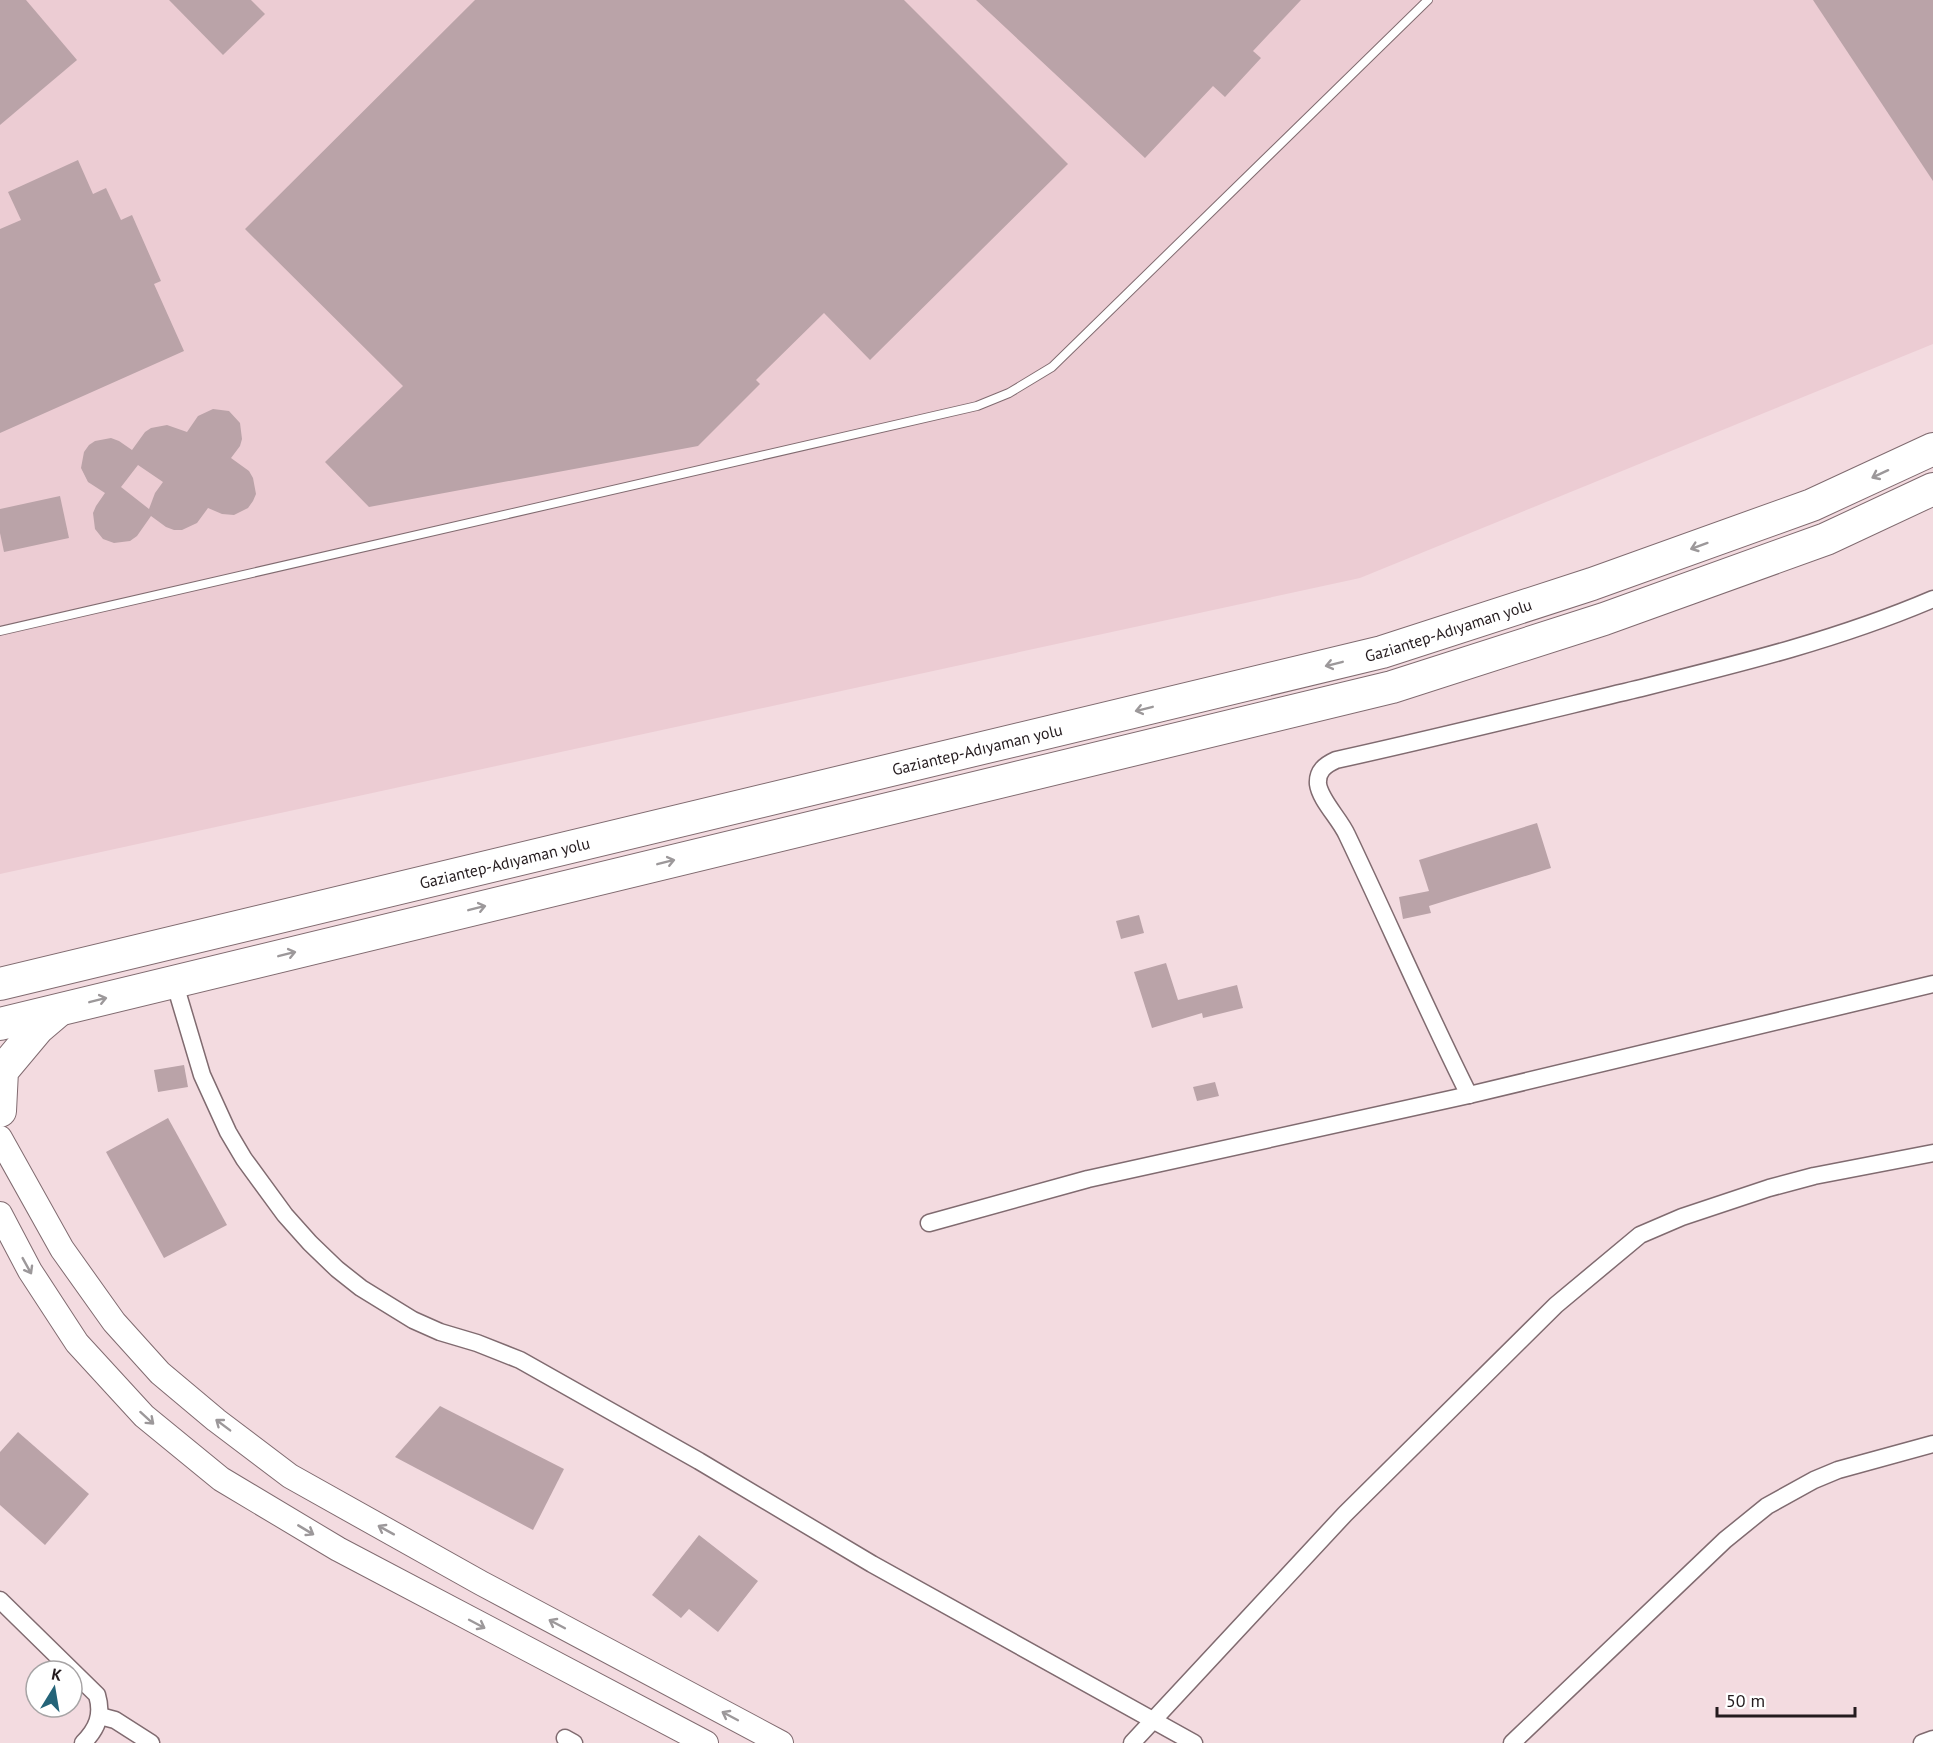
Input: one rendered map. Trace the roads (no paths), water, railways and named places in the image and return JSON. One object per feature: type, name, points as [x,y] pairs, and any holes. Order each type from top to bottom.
[{"type":"highway","name":"Gaziantep-Adıyaman yolu","points":[[0,984],[1382,652],[1592,584],[1812,505],[1933,449]]},
{"type":"highway","points":[[0,1024],[1392,687],[1604,619],[1826,539],[1933,489]]},
{"type":"highway","points":[[0,963],[43,974]]},
{"type":"highway","points":[[0,1111],[2,1071],[38,1028],[59,1010]]},
{"type":"street","points":[[1469,1095],[1438,1034],[1398,941],[1344,828],[1318,786],[1318,776],[1323,767],[1336,760],[1457,733],[1755,660],[1866,625],[1933,599]]},
{"type":"street","points":[[174,981],[202,1075],[228,1132],[244,1159],[285,1215],[310,1243],[361,1288],[412,1320],[520,1360],[699,1461],[872,1564],[1194,1743]]},
{"type":"street","points":[[929,1223],[1088,1179],[1469,1095],[1933,984]]},
{"type":"street","points":[[0,1138],[62,1249],[114,1322],[160,1373],[216,1420],[290,1476],[481,1583],[781,1743]]},
{"type":"street","points":[[1132,1743],[1345,1514],[1556,1305],[1640,1235],[1693,1213],[1769,1188],[1814,1176],[1933,1153]]},
{"type":"street","points":[[0,1214],[30,1271],[77,1343],[144,1416],[221,1479],[338,1549],[706,1743]]},
{"type":"street","points":[[1512,1743],[1725,1540],[1767,1506],[1814,1480],[1838,1470],[1933,1444]]},
{"type":"street","points":[[0,1600],[97,1695],[100,1716],[94,1730],[83,1743]]},
{"type":"street","points":[[100,1716],[116,1720],[151,1743]]},
{"type":"street","points":[[1922,1743],[1933,1739]]},
{"type":"lane","points":[[0,631],[977,406],[1009,393],[1052,367],[1428,0]]}]
